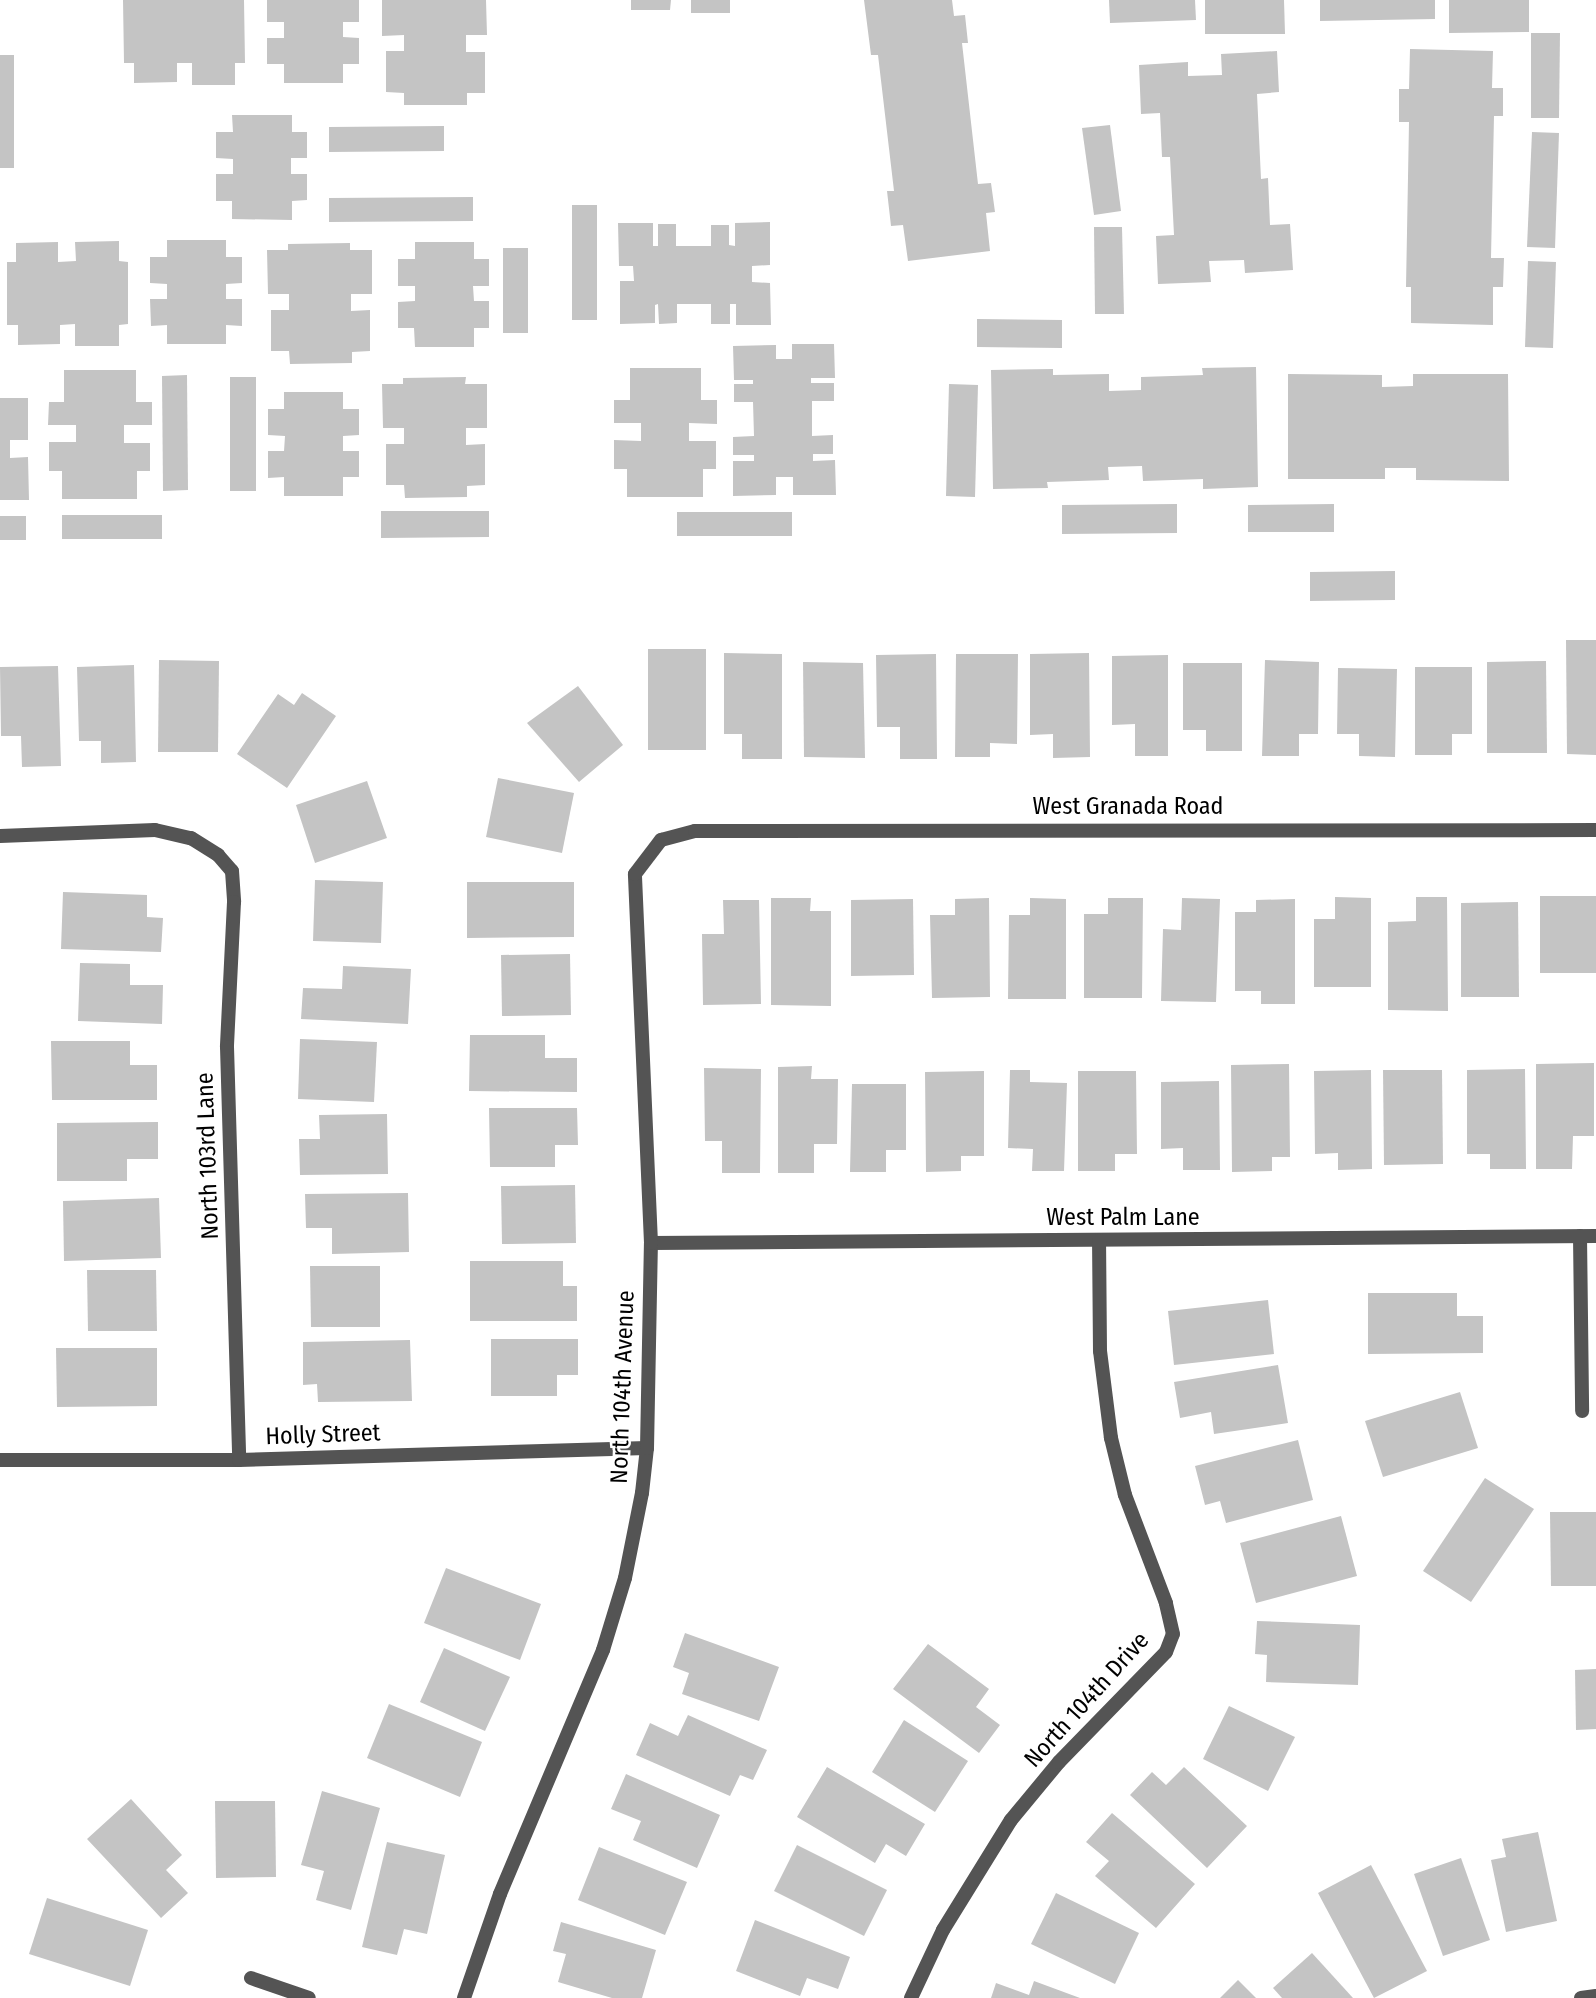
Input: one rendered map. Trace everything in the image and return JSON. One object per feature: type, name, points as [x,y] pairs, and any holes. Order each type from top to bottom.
[{"type":"street","name":"North 103rd Lane","points":[[0,836],[155,830],[191,838],[218,855],[232,871],[234,902],[227,1046],[239,1460]]},
{"type":"street","name":"West Granada Road","points":[[661,840],[695,831],[1596,830]]},
{"type":"street","name":"North 104th Avenue","points":[[464,1998],[500,1894],[603,1650],[625,1578],[642,1493],[647,1448],[651,1243],[635,874],[661,840]]},
{"type":"street","points":[[1580,1236],[1582,1411]]},
{"type":"street","name":"West Palm Lane","points":[[651,1243],[1596,1236]]},
{"type":"street","name":"North 104th Drive","points":[[911,1998],[943,1930],[1011,1820],[1059,1762],[1166,1652],[1173,1634],[1166,1603],[1125,1495],[1111,1438],[1100,1351],[1099,1241]]},
{"type":"street","name":"Holly Street","points":[[0,1460],[239,1460],[647,1448]]},
{"type":"street","points":[[251,1978],[309,1998]]},
{"type":"street","points":[[1581,1998],[1596,1996]]},
{"type":"building","points":[[123,0],[244,0],[245,63],[235,63],[235,85],[192,85],[192,63],[177,63],[177,82],[134,83],[134,63],[124,63]]},
{"type":"building","points":[[267,0],[359,0],[359,22],[343,22],[343,37],[359,38],[359,64],[343,64],[343,83],[284,83],[284,64],[267,64],[267,38],[284,38],[284,22],[267,22]]},
{"type":"building","points":[[382,0],[486,0],[487,35],[466,35],[466,52],[485,52],[485,93],[467,93],[467,105],[404,105],[404,93],[386,92],[386,51],[404,51],[404,35],[382,36]]},
{"type":"building","points":[[631,0],[671,0],[670,10],[631,10]]},
{"type":"building","points":[[691,0],[730,0],[730,13],[691,13]]},
{"type":"building","points":[[864,0],[952,0],[954,16],[965,15],[968,43],[962,43],[978,184],[991,183],[995,212],[986,213],[990,251],[908,261],[903,225],[891,226],[887,191],[894,191],[878,55],[871,55]]},
{"type":"building","points":[[1109,0],[1195,0],[1196,20],[1110,23]]},
{"type":"building","points":[[1205,0],[1284,0],[1285,34],[1205,34]]},
{"type":"building","points":[[1320,0],[1435,0],[1435,19],[1320,21]]},
{"type":"building","points":[[1449,0],[1529,0],[1529,32],[1449,33]]},
{"type":"building","points":[[1531,33],[1560,33],[1559,118],[1531,118]]},
{"type":"building","points":[[1410,49],[1493,51],[1492,88],[1503,88],[1503,116],[1494,116],[1491,258],[1504,258],[1503,287],[1493,287],[1493,325],[1411,323],[1411,287],[1406,287],[1409,122],[1399,122],[1399,89],[1409,89]]},
{"type":"building","points":[[1277,51],[1279,92],[1257,94],[1261,179],[1268,178],[1270,225],[1290,224],[1293,270],[1245,273],[1244,260],[1209,261],[1211,282],[1158,284],[1156,236],[1174,235],[1170,157],[1162,157],[1160,113],[1141,114],[1139,65],[1188,62],[1188,76],[1222,75],[1221,54]]},
{"type":"building","points":[[0,55],[14,55],[14,168],[0,168]]},
{"type":"building","points":[[232,115],[292,115],[292,132],[307,132],[307,158],[291,158],[291,174],[307,174],[307,200],[292,201],[292,220],[232,219],[232,201],[216,201],[216,174],[233,174],[233,159],[216,158],[216,132],[233,132]]},
{"type":"building","points":[[1110,125],[1121,211],[1094,215],[1082,128]]},
{"type":"building","points":[[444,126],[444,151],[329,152],[329,127]]},
{"type":"building","points":[[1532,132],[1559,133],[1555,248],[1527,247]]},
{"type":"building","points":[[473,197],[473,221],[329,222],[329,198]]},
{"type":"building","points":[[572,205],[597,205],[597,320],[572,320]]},
{"type":"building","points":[[770,222],[770,265],[752,266],[752,282],[770,283],[771,325],[736,325],[736,304],[730,304],[730,324],[711,324],[711,304],[677,304],[677,323],[659,324],[658,304],[655,305],[655,323],[620,324],[620,281],[634,281],[633,266],[619,266],[618,223],[653,223],[653,246],[658,246],[658,224],[676,224],[676,246],[711,246],[711,225],[729,225],[729,245],[735,246],[735,223]]},
{"type":"building","points":[[1094,227],[1122,227],[1124,314],[1095,314]]},
{"type":"building","points":[[167,240],[226,240],[226,257],[242,257],[242,283],[226,284],[226,299],[242,299],[242,326],[226,325],[226,344],[167,344],[167,325],[151,326],[150,299],[167,299],[167,284],[150,283],[150,257],[167,257]]},
{"type":"building","points":[[119,241],[119,261],[128,262],[128,324],[119,325],[119,346],[75,346],[75,324],[60,325],[60,344],[18,345],[18,325],[7,325],[7,262],[16,262],[16,243],[58,242],[58,262],[76,261],[75,242]]},
{"type":"building","points":[[415,242],[474,242],[474,259],[489,259],[489,286],[473,286],[474,301],[489,301],[489,328],[474,328],[474,347],[415,347],[414,328],[398,328],[398,302],[415,301],[415,286],[398,286],[398,259],[415,259]]},
{"type":"building","points":[[350,243],[350,250],[372,250],[372,294],[351,294],[351,311],[370,310],[370,351],[352,352],[352,363],[290,364],[289,351],[271,351],[271,310],[289,310],[289,294],[268,294],[267,250],[288,250],[288,244]]},
{"type":"building","points":[[503,248],[528,248],[528,333],[503,333]]},
{"type":"building","points":[[1528,261],[1556,262],[1553,348],[1525,347]]},
{"type":"building","points":[[977,319],[1062,320],[1062,348],[977,347]]},
{"type":"building","points":[[792,344],[834,344],[835,378],[811,378],[811,383],[834,383],[834,401],[812,401],[812,436],[833,435],[833,454],[813,454],[813,461],[835,460],[836,495],[793,495],[793,477],[776,477],[776,495],[733,496],[733,461],[754,461],[754,455],[733,455],[733,437],[754,436],[753,402],[734,402],[734,384],[753,384],[753,380],[734,380],[733,346],[776,345],[776,359],[792,359]]},
{"type":"building","points":[[1256,367],[1258,487],[1203,489],[1203,479],[1143,481],[1142,466],[1108,467],[1109,480],[1047,482],[1048,488],[993,489],[991,370],[1053,369],[1053,375],[1109,374],[1109,391],[1141,390],[1141,377],[1203,375],[1202,368]]},
{"type":"building","points":[[630,368],[701,368],[701,400],[717,400],[717,424],[689,423],[689,441],[716,441],[716,469],[703,469],[703,497],[627,497],[627,469],[614,469],[614,440],[641,441],[641,423],[614,423],[614,400],[630,400]]},
{"type":"building","points":[[64,370],[136,370],[136,402],[152,402],[152,425],[124,425],[124,443],[150,443],[150,471],[137,471],[137,499],[62,499],[62,471],[49,471],[49,442],[76,442],[76,425],[48,425],[49,402],[64,402]]},
{"type":"building","points":[[1288,374],[1382,375],[1382,387],[1413,386],[1413,374],[1508,374],[1509,481],[1416,480],[1416,468],[1385,468],[1385,479],[1288,479]]},
{"type":"building","points":[[187,375],[188,490],[163,491],[162,376]]},
{"type":"building","points":[[230,377],[256,377],[256,491],[230,491]]},
{"type":"building","points":[[466,377],[465,384],[487,384],[487,428],[466,428],[466,445],[485,444],[485,485],[467,486],[467,497],[405,498],[404,485],[386,485],[386,444],[404,444],[404,428],[383,428],[382,384],[403,384],[403,378]]},
{"type":"building","points":[[949,384],[978,385],[975,497],[946,496]]},
{"type":"building","points":[[284,392],[343,392],[343,409],[359,409],[359,435],[343,436],[343,451],[359,451],[359,477],[343,477],[343,496],[284,496],[284,477],[268,478],[268,451],[284,451],[285,436],[268,435],[268,409],[284,409]]},
{"type":"building","points":[[0,398],[28,398],[28,440],[10,440],[10,458],[28,457],[29,500],[0,500]]},
{"type":"building","points":[[1177,504],[1177,533],[1062,534],[1062,505]]},
{"type":"building","points":[[1334,504],[1334,532],[1248,532],[1248,505]]},
{"type":"building","points":[[381,511],[489,511],[489,537],[381,538]]},
{"type":"building","points":[[677,512],[792,512],[792,536],[677,536]]},
{"type":"building","points":[[62,515],[162,515],[162,539],[62,539]]},
{"type":"building","points":[[0,516],[26,516],[26,540],[0,540]]},
{"type":"building","points":[[1395,571],[1395,600],[1310,601],[1310,572]]},
{"type":"building","points":[[1566,640],[1596,640],[1596,755],[1567,754]]},
{"type":"building","points":[[648,649],[706,649],[706,750],[648,750]]},
{"type":"building","points":[[724,653],[782,654],[782,759],[742,759],[742,734],[724,734]]},
{"type":"building","points":[[1089,653],[1090,757],[1053,758],[1053,734],[1030,735],[1030,654]]},
{"type":"building","points":[[936,654],[937,759],[900,759],[900,727],[877,727],[876,655]]},
{"type":"building","points":[[956,654],[1018,654],[1017,744],[990,743],[990,757],[955,757]]},
{"type":"building","points":[[1168,655],[1168,756],[1135,756],[1135,724],[1112,725],[1112,656]]},
{"type":"building","points":[[159,660],[219,661],[218,752],[158,752]]},
{"type":"building","points":[[1265,660],[1319,662],[1318,734],[1299,734],[1299,756],[1262,756]]},
{"type":"building","points":[[1546,661],[1547,753],[1487,753],[1487,662]]},
{"type":"building","points":[[803,662],[863,663],[865,758],[804,757]]},
{"type":"building","points":[[1183,663],[1242,663],[1242,751],[1206,751],[1206,730],[1183,730]]},
{"type":"building","points":[[134,665],[136,762],[101,763],[101,741],[79,741],[77,667]]},
{"type":"building","points":[[58,666],[61,766],[22,767],[21,736],[1,736],[0,667]]},
{"type":"building","points":[[1415,667],[1472,667],[1472,734],[1452,734],[1452,755],[1415,755]]},
{"type":"building","points":[[1338,668],[1397,669],[1395,757],[1359,756],[1359,734],[1337,734]]},
{"type":"building","points":[[578,686],[623,745],[579,782],[527,723]]},
{"type":"building","points":[[302,693],[336,716],[287,788],[237,754],[278,694],[294,705]]},
{"type":"building","points":[[498,778],[574,793],[562,853],[486,837]]},
{"type":"building","points":[[367,781],[387,838],[315,863],[296,805]]},
{"type":"building","points":[[315,880],[383,882],[381,943],[313,941]]},
{"type":"building","points":[[467,882],[574,882],[574,937],[467,938]]},
{"type":"building","points":[[63,892],[147,895],[147,917],[163,918],[161,952],[61,949]]},
{"type":"building","points":[[1540,896],[1596,896],[1596,973],[1540,973]]},
{"type":"building","points":[[1335,897],[1371,898],[1371,987],[1314,987],[1314,919],[1335,919]]},
{"type":"building","points":[[1416,897],[1447,897],[1448,1011],[1388,1010],[1388,922],[1416,921]]},
{"type":"building","points":[[771,898],[811,898],[810,911],[831,911],[831,1006],[771,1005]]},
{"type":"building","points":[[989,898],[990,997],[932,998],[930,915],[955,915],[955,899]]},
{"type":"building","points":[[1030,898],[1066,899],[1066,999],[1008,999],[1009,915],[1030,915]]},
{"type":"building","points":[[1108,898],[1143,898],[1142,998],[1084,998],[1084,914],[1108,914]]},
{"type":"building","points":[[1182,898],[1220,899],[1216,1002],[1161,1001],[1163,929],[1181,930]]},
{"type":"building","points":[[913,899],[914,975],[851,976],[851,900]]},
{"type":"building","points":[[1295,899],[1295,1004],[1261,1004],[1261,991],[1235,991],[1235,912],[1256,912],[1256,900]]},
{"type":"building","points":[[723,900],[759,900],[761,1004],[703,1005],[702,934],[724,934]]},
{"type":"building","points":[[1518,902],[1519,997],[1461,997],[1461,903]]},
{"type":"building","points":[[570,954],[571,1015],[502,1016],[501,955]]},
{"type":"building","points":[[80,963],[130,964],[130,985],[163,985],[162,1024],[78,1021]]},
{"type":"building","points":[[343,966],[411,969],[408,1024],[301,1019],[303,988],[342,989]]},
{"type":"building","points":[[470,1035],[545,1035],[545,1058],[577,1058],[577,1092],[469,1091]]},
{"type":"building","points":[[300,1039],[377,1042],[374,1102],[298,1099]]},
{"type":"building","points":[[51,1041],[130,1041],[130,1065],[157,1065],[157,1100],[52,1100]]},
{"type":"building","points":[[1594,1063],[1594,1136],[1573,1136],[1572,1169],[1536,1169],[1536,1064]]},
{"type":"building","points":[[1289,1064],[1290,1157],[1272,1157],[1272,1171],[1232,1172],[1231,1065]]},
{"type":"building","points":[[812,1066],[811,1079],[838,1079],[837,1144],[814,1144],[814,1173],[778,1173],[778,1067]]},
{"type":"building","points":[[704,1068],[761,1069],[760,1173],[722,1173],[722,1141],[705,1141]]},
{"type":"building","points":[[1525,1069],[1526,1169],[1490,1169],[1490,1154],[1467,1154],[1467,1070]]},
{"type":"building","points":[[1010,1070],[1030,1070],[1030,1082],[1067,1083],[1064,1171],[1032,1171],[1033,1149],[1008,1148]]},
{"type":"building","points":[[1371,1070],[1372,1169],[1338,1170],[1338,1153],[1315,1154],[1314,1071]]},
{"type":"building","points":[[1383,1070],[1442,1070],[1443,1164],[1384,1165]]},
{"type":"building","points":[[984,1071],[984,1156],[961,1156],[961,1171],[926,1172],[925,1072]]},
{"type":"building","points":[[1078,1071],[1136,1071],[1137,1154],[1115,1154],[1115,1171],[1078,1171]]},
{"type":"building","points":[[1219,1081],[1220,1170],[1183,1170],[1183,1148],[1161,1149],[1161,1082]]},
{"type":"building","points":[[852,1084],[906,1084],[906,1150],[886,1150],[886,1172],[850,1172]]},
{"type":"building","points":[[489,1108],[577,1108],[578,1145],[555,1145],[555,1167],[490,1167]]},
{"type":"building","points":[[387,1114],[388,1174],[300,1175],[299,1139],[320,1139],[319,1115]]},
{"type":"building","points":[[158,1122],[158,1159],[127,1159],[127,1181],[57,1181],[57,1123]]},
{"type":"building","points":[[575,1185],[576,1243],[502,1244],[501,1186]]},
{"type":"building","points":[[408,1193],[409,1252],[332,1254],[332,1228],[306,1228],[305,1194]]},
{"type":"building","points":[[159,1198],[161,1258],[64,1261],[63,1201]]},
{"type":"building","points":[[470,1261],[563,1261],[563,1286],[577,1286],[577,1321],[470,1321]]},
{"type":"building","points":[[310,1266],[380,1266],[380,1327],[311,1327]]},
{"type":"building","points":[[87,1270],[156,1270],[157,1331],[88,1331]]},
{"type":"building","points":[[1368,1293],[1457,1293],[1457,1316],[1483,1316],[1483,1353],[1368,1354]]},
{"type":"building","points":[[1268,1300],[1274,1354],[1174,1365],[1168,1311]]},
{"type":"building","points":[[491,1339],[578,1339],[578,1375],[557,1375],[557,1396],[491,1396]]},
{"type":"building","points":[[410,1340],[412,1401],[318,1402],[317,1384],[303,1385],[303,1342]]},
{"type":"building","points":[[56,1348],[157,1348],[157,1406],[57,1407]]},
{"type":"building","points":[[1278,1365],[1288,1423],[1214,1434],[1211,1412],[1180,1418],[1174,1382]]},
{"type":"building","points":[[1460,1392],[1478,1448],[1383,1477],[1365,1421]]},
{"type":"building","points":[[1298,1440],[1313,1500],[1226,1523],[1220,1501],[1205,1505],[1195,1466]]},
{"type":"building","points":[[1485,1478],[1534,1509],[1471,1602],[1423,1571]]},
{"type":"building","points":[[1550,1512],[1596,1512],[1596,1586],[1551,1586]]},
{"type":"building","points":[[1341,1516],[1357,1576],[1256,1603],[1240,1543]]},
{"type":"building","points":[[446,1568],[541,1604],[520,1660],[424,1623]]},
{"type":"building","points":[[1257,1621],[1360,1625],[1358,1685],[1266,1682],[1267,1655],[1255,1654]]},
{"type":"building","points":[[685,1633],[779,1667],[759,1721],[682,1694],[689,1673],[673,1667]]},
{"type":"building","points":[[928,1644],[989,1689],[976,1707],[1000,1725],[979,1753],[893,1689]]},
{"type":"building","points":[[444,1648],[510,1677],[485,1731],[420,1702]]},
{"type":"building","points":[[1596,1669],[1596,1729],[1576,1730],[1575,1670]]},
{"type":"building","points":[[389,1704],[482,1742],[460,1797],[367,1758]]},
{"type":"building","points":[[1229,1706],[1295,1737],[1268,1791],[1203,1759]]},
{"type":"building","points":[[688,1715],[767,1750],[753,1780],[740,1775],[730,1796],[636,1755],[650,1723],[678,1736]]},
{"type":"building","points":[[904,1720],[968,1761],[935,1812],[872,1772]]},
{"type":"building","points":[[827,1767],[925,1824],[906,1856],[886,1844],[875,1863],[797,1817]]},
{"type":"building","points":[[1184,1767],[1247,1826],[1207,1868],[1130,1795],[1152,1772],[1166,1785]]},
{"type":"building","points":[[626,1774],[720,1815],[697,1868],[633,1840],[641,1821],[611,1809]]},
{"type":"building","points":[[322,1791],[380,1808],[351,1910],[316,1900],[324,1871],[301,1865]]},
{"type":"building","points":[[131,1799],[182,1855],[166,1870],[188,1893],[161,1918],[87,1839]]},
{"type":"building","points":[[215,1801],[275,1801],[276,1877],[216,1878]]},
{"type":"building","points":[[1112,1813],[1195,1884],[1156,1928],[1095,1876],[1109,1861],[1086,1842]]},
{"type":"building","points":[[1538,1832],[1557,1921],[1506,1932],[1491,1860],[1506,1857],[1502,1839]]},
{"type":"building","points":[[387,1842],[445,1855],[427,1934],[404,1929],[397,1955],[362,1947]]},
{"type":"building","points":[[797,1845],[887,1890],[864,1936],[774,1891]]},
{"type":"building","points":[[599,1847],[687,1882],[665,1935],[578,1900]]},
{"type":"building","points":[[1461,1858],[1490,1940],[1443,1956],[1414,1874]]},
{"type":"building","points":[[1371,1865],[1427,1971],[1374,1998],[1318,1893]]},
{"type":"building","points":[[1056,1893],[1139,1933],[1115,1984],[1031,1944]]},
{"type":"building","points":[[47,1898],[148,1930],[130,1986],[29,1954]]},
{"type":"building","points":[[755,1920],[850,1957],[838,1989],[807,1978],[800,1996],[736,1971]]},
{"type":"building","points":[[561,1922],[656,1950],[642,1998],[612,1998],[558,1982],[566,1954],[553,1951]]},
{"type":"building","points":[[1312,1953],[1353,1998],[1282,1998],[1273,1988]]},
{"type":"building","points":[[1238,1980],[1256,1998],[1220,1998]]},
{"type":"building","points":[[1034,1981],[1080,1998],[991,1998],[996,1983],[1029,1995]]}]
